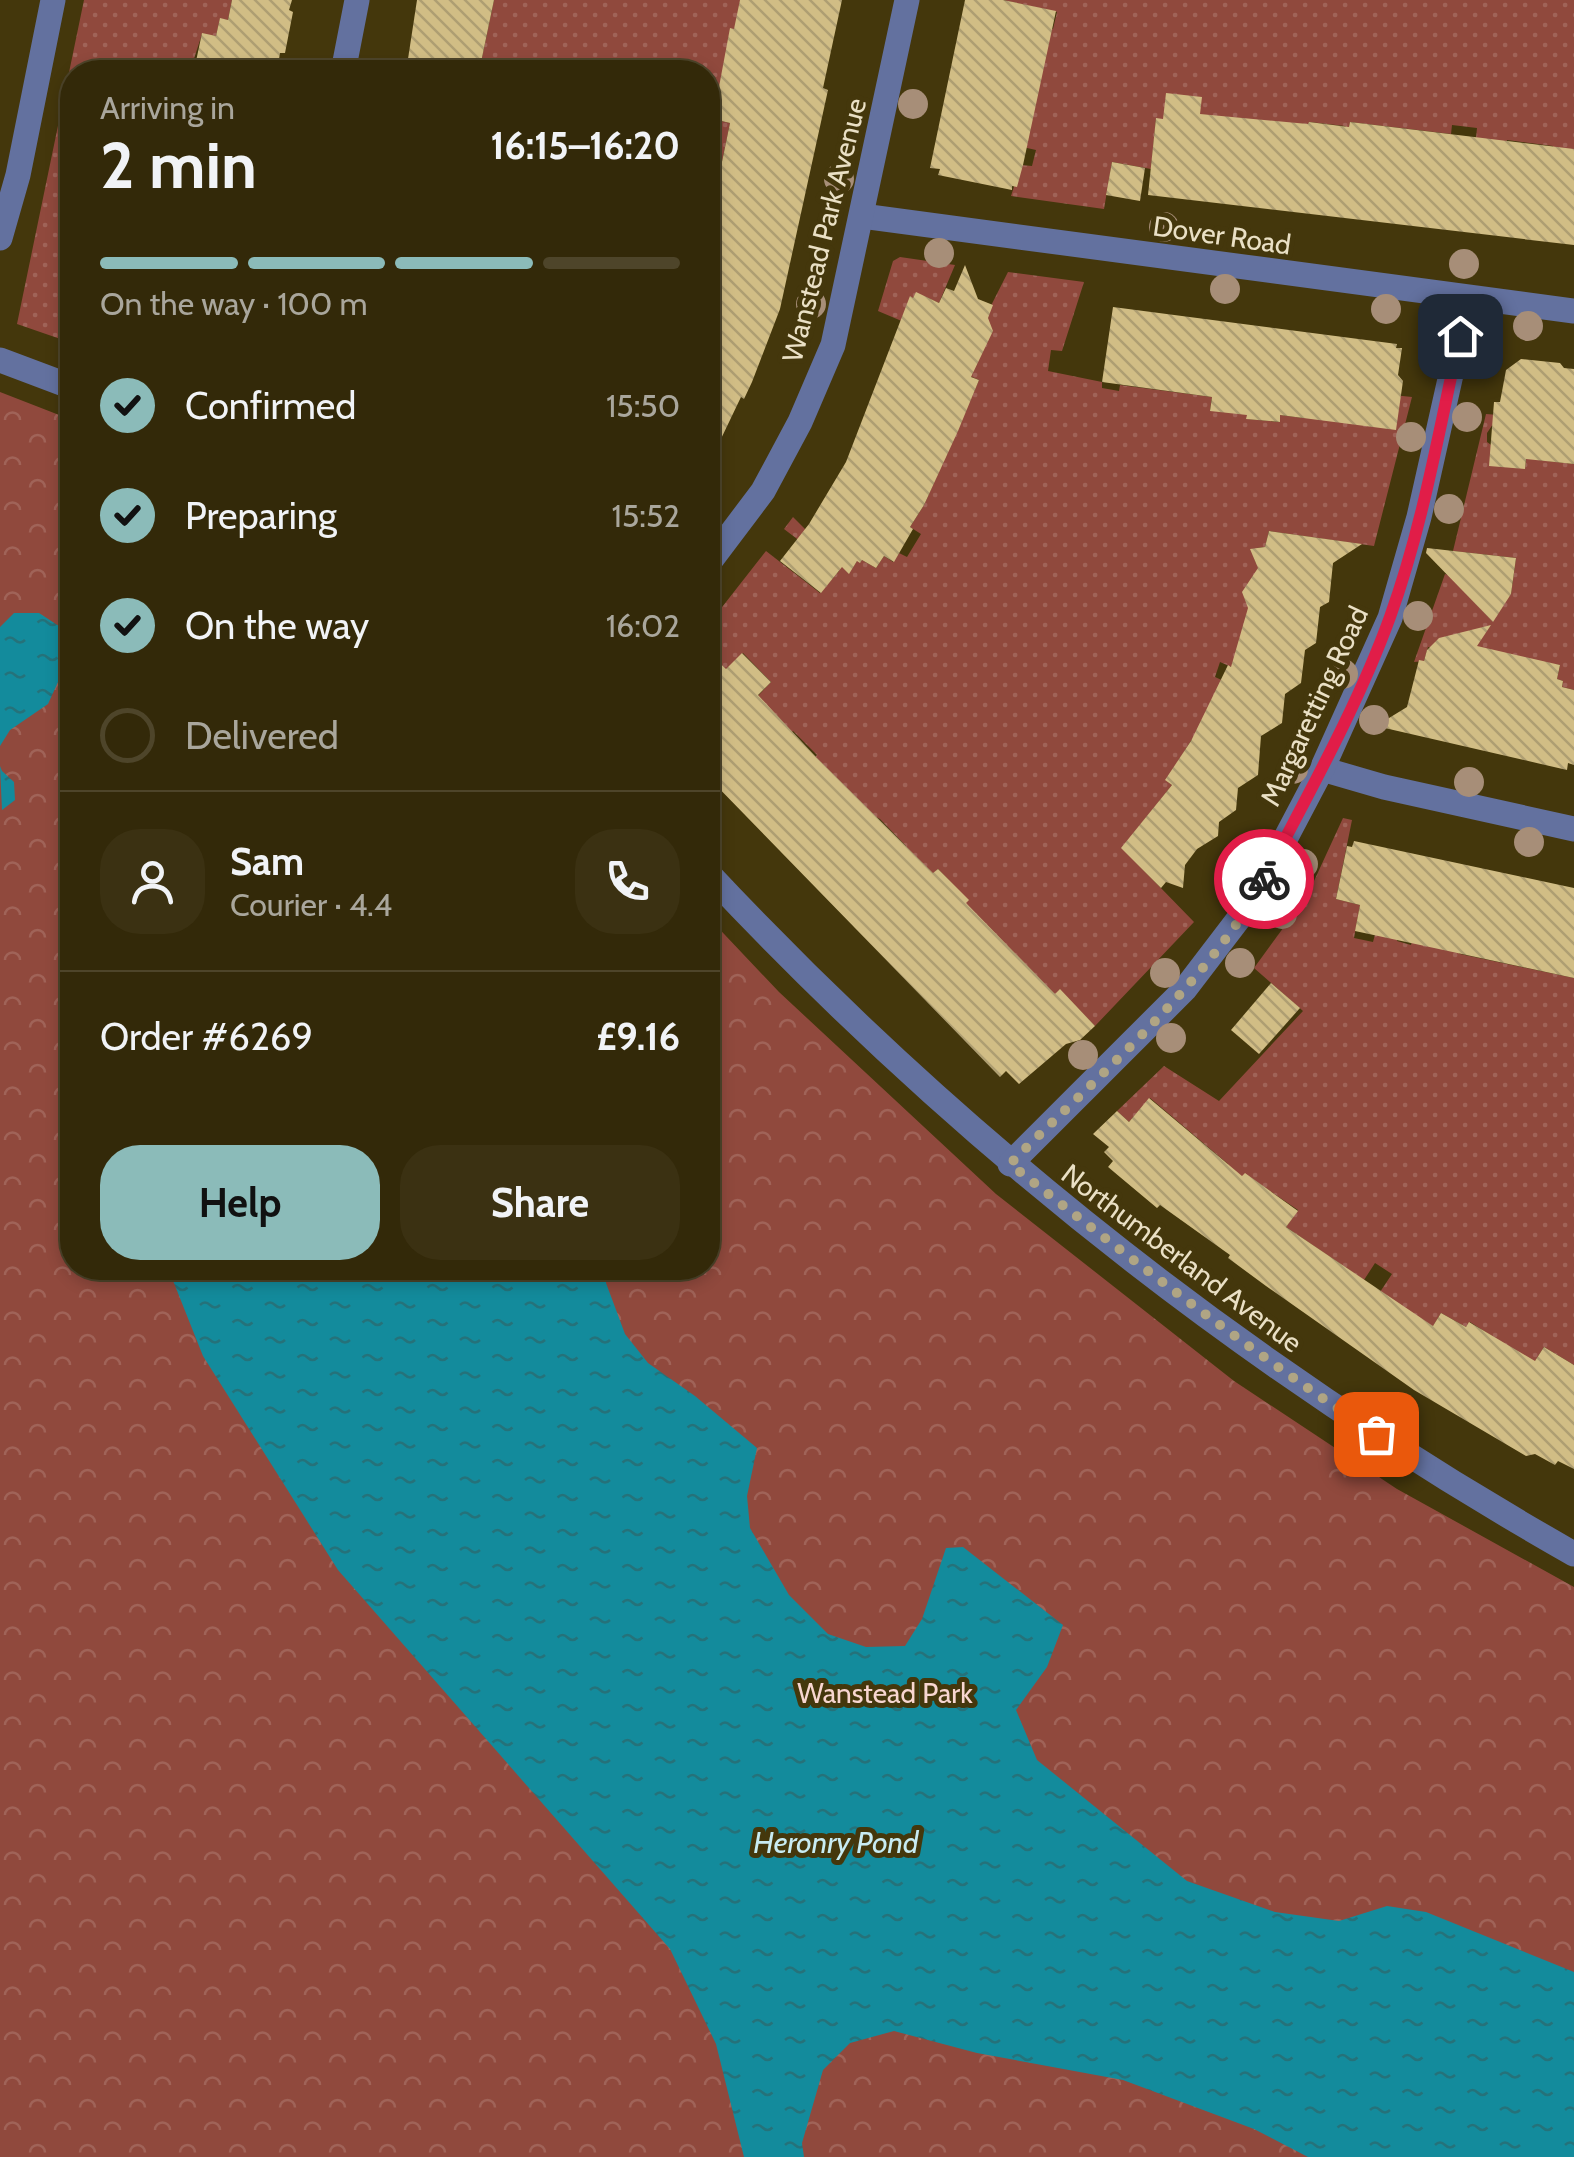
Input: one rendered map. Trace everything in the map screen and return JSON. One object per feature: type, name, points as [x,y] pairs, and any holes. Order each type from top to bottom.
[{"type":"street","points":[[0,238],[18,175],[53,0]]},
{"type":"street","points":[[346,60],[358,0]]},
{"type":"street","name":"Wanstead Park Avenue","points":[[720,548],[763,490],[800,422],[832,345],[907,0]]},
{"type":"street","name":"Dover Road","points":[[862,216],[1574,310]]},
{"type":"street","name":"Margaretting Road","points":[[1010,1164],[1185,989],[1253,900],[1322,769],[1390,618],[1420,517],[1468,299]]},
{"type":"street","points":[[0,360],[60,382]]},
{"type":"street","points":[[1322,769],[1384,787],[1574,829]]},
{"type":"street","name":"Northumberland Avenue","points":[[720,886],[785,955],[1010,1164],[1177,1296],[1290,1378],[1470,1495],[1574,1554]]},
{"type":"green space","points":[[84,0],[232,0],[228,20],[220,19],[216,36],[202,34],[194,60],[72,60]]},
{"type":"green space","points":[[494,0],[740,0],[743,11],[720,94],[720,60],[482,60]]},
{"type":"green space","points":[[1003,0],[1574,0],[1574,149],[1549,188],[1553,146],[1507,140],[1501,183],[1472,178],[1477,128],[1452,125],[1451,134],[1350,122],[1349,130],[1345,126],[1310,122],[1156,119],[1151,169],[1112,162],[1104,209],[1011,196],[1021,165],[1032,166],[1036,150],[1009,144],[1034,25],[1053,29],[1057,12]]},
{"type":"green space","points":[[60,116],[60,339],[17,324]]},
{"type":"green space","points":[[720,121],[730,123],[720,172]]},
{"type":"green space","points":[[900,257],[955,265],[939,303],[916,293],[902,317],[904,322],[878,311],[893,261]]},
{"type":"green space","points":[[1008,272],[1084,282],[1062,351],[1051,350],[1048,371],[1102,382],[1102,388],[1119,391],[1120,385],[1212,397],[1210,410],[1251,386],[1247,419],[1279,422],[1280,415],[1303,418],[1307,386],[1412,397],[1374,546],[1269,531],[1265,547],[1257,548],[1253,555],[1260,565],[1250,602],[1243,672],[1220,662],[1215,677],[1228,683],[1166,780],[1172,785],[1122,848],[1194,922],[1095,1026],[1060,990],[1039,1010],[1020,959],[985,923],[940,966],[968,900],[938,869],[913,893],[906,846],[880,819],[796,776],[817,755],[793,731],[774,748],[756,698],[771,682],[743,653],[720,675],[720,610],[766,551],[820,593],[839,571],[784,529],[793,517],[849,573],[857,561],[876,568],[884,556],[893,562],[899,553],[907,557],[921,534],[910,527],[924,505],[979,380],[958,371]]},
{"type":"green space","name":"Wanstead Park","points":[[0,392],[60,415],[60,1280],[720,1280],[720,930],[779,992],[996,1194],[1234,1381],[1397,1489],[1574,1587],[1574,2157],[0,2157]]},
{"type":"green space","points":[[1486,414],[1499,415],[1487,433],[1487,442],[1525,469],[1530,419],[1539,460],[1574,464],[1574,690],[1562,687],[1563,681],[1557,679],[1560,665],[1428,647],[1424,661],[1414,662],[1445,574],[1511,594],[1516,558],[1453,551]]},
{"type":"green space","points":[[1343,818],[1352,820],[1336,899],[1360,905],[1354,938],[1373,942],[1376,931],[1398,936],[1397,941],[1411,945],[1418,917],[1460,954],[1574,978],[1574,1365],[1544,1347],[1534,1363],[1470,1322],[1466,1327],[1441,1313],[1405,1373],[1380,1292],[1392,1274],[1375,1263],[1364,1280],[1286,1227],[1298,1210],[1245,1174],[1215,1209],[1228,1164],[1150,1098],[1129,1122],[1117,1111],[1164,1066],[1219,1101],[1303,1011],[1254,968],[1308,894]]},
{"type":"water","points":[[14,613],[39,613],[60,627],[60,674],[48,704],[10,730],[0,746],[0,627]]},
{"type":"water","points":[[0,766],[14,782],[15,800],[2,810]]},
{"type":"water","name":"Heronry Pond","points":[[173,1280],[606,1280],[625,1334],[648,1363],[757,1448],[747,1496],[750,1528],[789,1595],[828,1634],[866,1647],[905,1646],[922,1619],[946,1548],[963,1547],[1063,1625],[1047,1667],[1016,1710],[1037,1760],[1187,1881],[1275,1912],[1339,1921],[1387,1906],[1426,1912],[1574,1972],[1574,2157],[1308,2157],[1254,2129],[1123,2080],[977,2053],[894,2031],[850,2043],[823,2070],[802,2143],[804,2157],[744,2157],[716,2044],[670,1949],[338,1570],[203,1356]]},
{"type":"building","points":[[232,0],[292,0],[285,53],[280,53],[279,60],[196,60],[202,33],[216,36],[220,18],[228,20]]},
{"type":"building","points":[[417,0],[494,0],[482,60],[408,60]]},
{"type":"building","points":[[740,0],[842,0],[823,88],[828,90],[780,309],[752,382],[720,441],[720,172],[730,123],[720,121],[720,82],[730,28],[734,29]]},
{"type":"building","points":[[965,0],[1003,0],[1056,11],[1023,165],[1017,187],[1012,186],[1012,190],[938,175],[940,169],[930,168]]},
{"type":"building","points":[[1166,93],[1202,97],[1200,114],[1349,127],[1350,122],[1574,149],[1574,245],[1148,195],[1156,118],[1163,119]]},
{"type":"building","points":[[1112,162],[1145,168],[1140,201],[1106,195]]},
{"type":"building","points":[[965,265],[978,299],[993,305],[988,318],[993,331],[971,377],[979,380],[958,431],[894,562],[884,556],[876,568],[857,561],[849,574],[842,567],[821,593],[780,561],[809,524],[846,462],[910,296],[913,298],[916,292],[939,303],[946,288],[954,291]]},
{"type":"building","points":[[1113,307],[1397,344],[1396,348],[1402,348],[1398,375],[1403,381],[1396,430],[1280,415],[1280,422],[1246,419],[1247,415],[1210,411],[1212,397],[1102,382]]},
{"type":"building","points":[[1521,359],[1560,363],[1564,368],[1574,369],[1574,464],[1526,459],[1525,469],[1489,466],[1494,402],[1500,402],[1506,370]]},
{"type":"building","points":[[1269,531],[1362,544],[1333,563],[1329,602],[1320,607],[1316,643],[1305,650],[1301,683],[1285,694],[1282,723],[1261,736],[1258,775],[1238,788],[1236,810],[1219,822],[1218,836],[1197,849],[1185,865],[1183,888],[1166,882],[1161,888],[1121,848],[1172,785],[1165,780],[1191,741],[1228,665],[1231,667],[1248,608],[1242,592],[1258,568],[1250,549],[1265,547]]},
{"type":"building","points":[[1427,548],[1516,558],[1511,594],[1493,622],[1426,553]]},
{"type":"building","points":[[1491,625],[1477,646],[1560,665],[1557,679],[1563,681],[1562,687],[1574,690],[1574,765],[1568,763],[1567,770],[1376,726],[1407,707],[1419,660],[1424,661],[1427,650],[1439,638]]},
{"type":"building","points":[[742,653],[771,682],[758,695],[816,757],[933,873],[938,869],[1055,994],[1060,989],[1095,1026],[1080,1040],[1066,1044],[1019,1084],[1006,1071],[1000,1077],[720,789],[720,663],[726,669]]},
{"type":"building","points":[[1354,841],[1574,888],[1574,978],[1355,931],[1360,905],[1336,899],[1347,846],[1352,847]]},
{"type":"building","points":[[1271,983],[1300,1008],[1259,1054],[1231,1030]]},
{"type":"building","points":[[1149,1098],[1242,1176],[1245,1173],[1298,1211],[1286,1227],[1433,1326],[1441,1313],[1466,1327],[1469,1322],[1535,1361],[1544,1347],[1574,1365],[1574,1469],[1558,1461],[1555,1465],[1535,1454],[1526,1456],[1414,1390],[1266,1286],[1160,1205],[1157,1208],[1108,1167],[1113,1161],[1104,1152],[1109,1147],[1093,1134],[1117,1111],[1129,1122]]},
{"type":"way so far","points":[[1264,879],[1253,900],[1185,989],[1010,1164],[1177,1296],[1376,1434]]},
{"type":"route","points":[[1264,879],[1322,769],[1390,618],[1420,517],[1460,336]]}]
